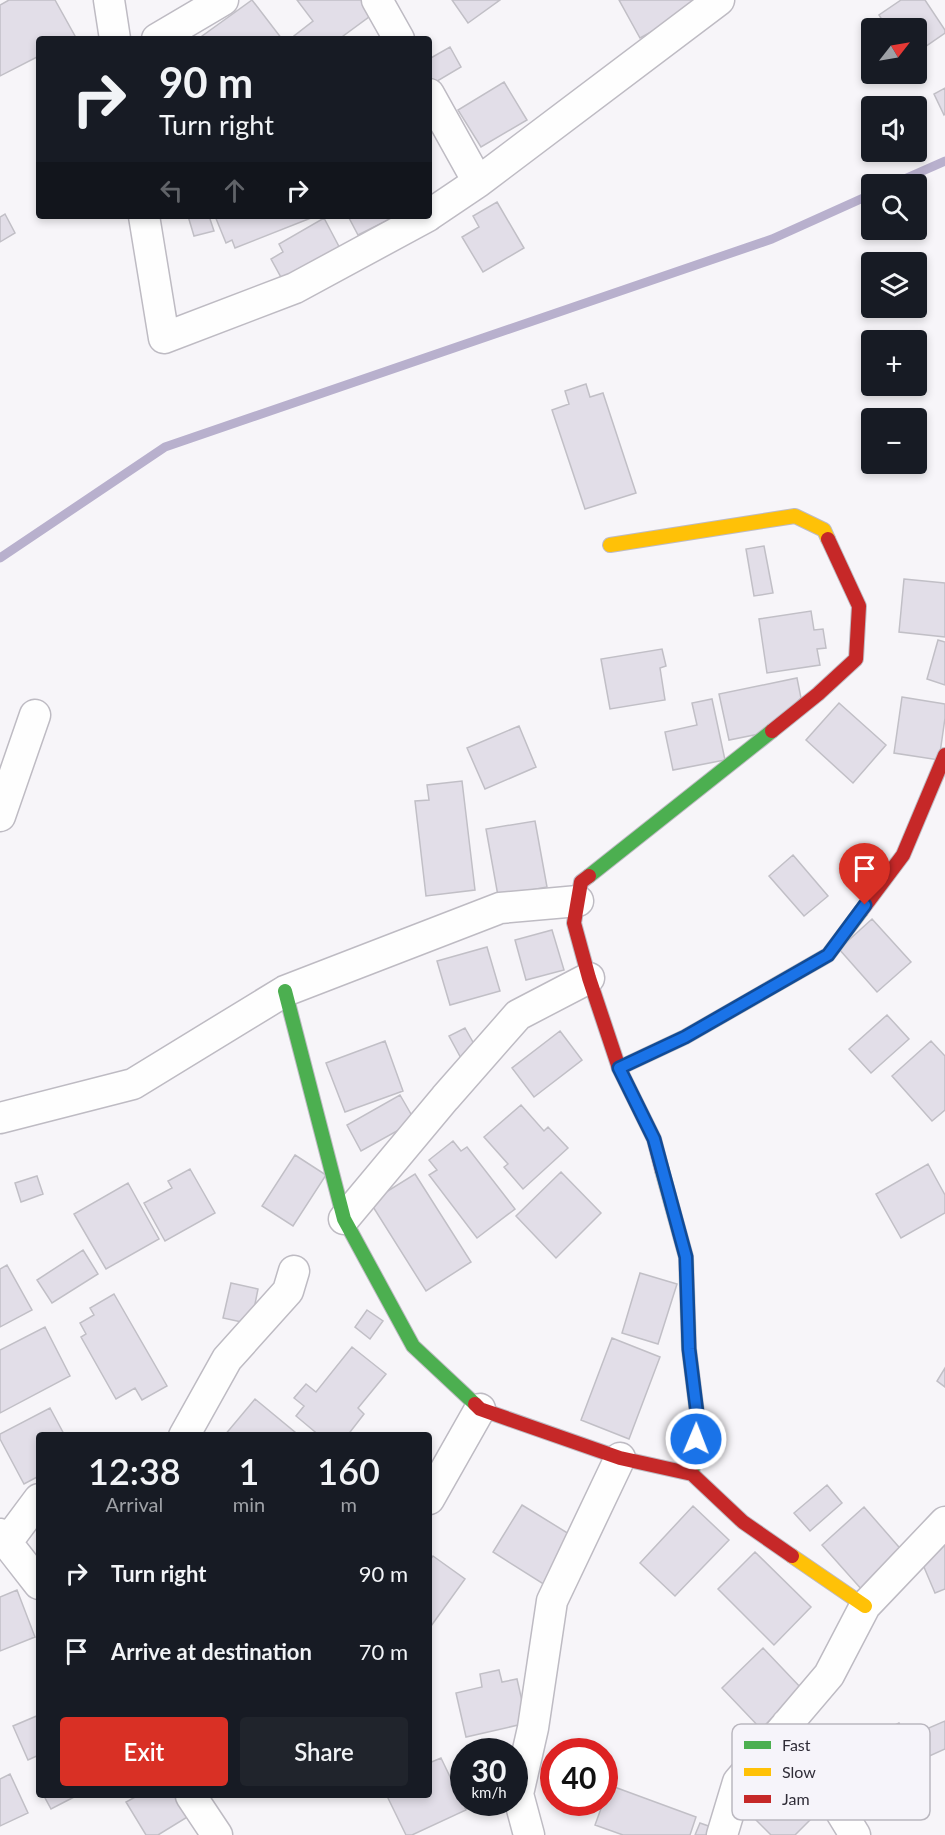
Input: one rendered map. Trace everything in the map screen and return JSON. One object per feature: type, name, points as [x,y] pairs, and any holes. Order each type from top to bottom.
[{"type":"street","points":[[109,0],[115,36]]},
{"type":"street","points":[[162,36],[223,0]]},
{"type":"street","points":[[377,0],[397,36]]},
{"type":"street","points":[[432,213],[478,182],[718,0]]},
{"type":"street","points":[[432,99],[478,182]]},
{"type":"street","points":[[144,219],[164,338],[295,288],[422,219]]},
{"type":"street","points":[[610,545],[795,516],[824,530],[859,606],[856,659],[818,694],[581,882],[574,923],[589,978],[619,1068],[654,1139],[686,1257],[689,1349],[698,1421],[692,1474]]},
{"type":"street","points":[[0,816],[35,715]]},
{"type":"street","points":[[619,1068],[685,1037],[828,955],[903,855],[945,755]]},
{"type":"street","points":[[0,1118],[133,1084],[285,991],[500,908],[578,901]]},
{"type":"street","points":[[344,1220],[445,1098],[518,1016],[589,978]]},
{"type":"street","points":[[285,991],[344,1220],[413,1346],[480,1408],[620,1458],[692,1474],[743,1522],[866,1606]]},
{"type":"street","points":[[186,1432],[227,1359],[288,1291],[294,1271]]},
{"type":"street","points":[[432,1494],[480,1408]]},
{"type":"street","points":[[530,1835],[518,1794],[533,1728],[552,1601],[620,1458]]},
{"type":"street","points":[[36,1502],[3,1538],[36,1580]]},
{"type":"street","points":[[786,1724],[829,1676],[866,1606],[945,1522]]},
{"type":"street","points":[[192,1798],[218,1835]]},
{"type":"street","points":[[722,1835],[732,1802]]},
{"type":"street","points":[[846,1820],[855,1835]]},
{"type":"building","points":[[9,0],[55,0],[75,36],[36,36],[36,58],[0,76],[0,5]]},
{"type":"building","points":[[252,0],[280,36],[202,36]]},
{"type":"building","points":[[297,0],[369,0],[377,11],[343,36],[294,36],[313,21]]},
{"type":"building","points":[[452,0],[500,0],[468,23]]},
{"type":"building","points":[[619,0],[706,0],[707,2],[640,38]]},
{"type":"building","points":[[901,0],[925,0],[945,33],[927,45],[927,18],[881,18],[879,15]]},
{"type":"building","points":[[450,47],[461,67],[434,83],[432,57]]},
{"type":"building","points":[[504,82],[527,120],[481,147],[458,110]]},
{"type":"building","points":[[945,88],[945,114],[944,115],[934,94]]},
{"type":"building","points":[[497,202],[524,248],[483,272],[462,237],[479,227],[473,216]]},
{"type":"building","points":[[5,214],[15,233],[0,242],[0,217]]},
{"type":"building","points":[[189,219],[210,219],[214,231],[194,236]]},
{"type":"building","points":[[216,219],[308,219],[235,248],[232,240],[226,243]]},
{"type":"building","points":[[325,219],[344,256],[282,279],[271,259],[283,252],[279,244]]},
{"type":"building","points":[[350,219],[390,219],[358,235]]},
{"type":"building","points":[[586,384],[590,397],[603,393],[636,493],[585,509],[552,410],[569,404],[565,391]]},
{"type":"building","points":[[764,546],[773,593],[754,596],[746,549]]},
{"type":"building","points":[[904,579],[945,583],[945,637],[899,632]]},
{"type":"building","points":[[811,611],[814,630],[823,629],[826,648],[817,649],[820,665],[767,673],[759,619]]},
{"type":"building","points":[[938,640],[945,642],[945,685],[927,679]]},
{"type":"building","points":[[662,649],[666,666],[660,668],[665,700],[610,709],[601,659]]},
{"type":"building","points":[[797,678],[801,698],[764,733],[729,740],[719,694]]},
{"type":"building","points":[[902,697],[945,704],[939,760],[894,753]]},
{"type":"building","points":[[712,699],[725,760],[673,770],[665,732],[697,725],[692,703]]},
{"type":"building","points":[[839,703],[886,745],[853,783],[806,740]]},
{"type":"building","points":[[519,726],[536,767],[485,789],[467,748]]},
{"type":"building","points":[[462,781],[475,890],[426,896],[415,801],[429,800],[427,785]]},
{"type":"building","points":[[535,821],[547,887],[498,896],[486,829]]},
{"type":"building","points":[[793,855],[828,896],[804,916],[769,876]]},
{"type":"building","points":[[872,919],[911,962],[877,992],[839,949]]},
{"type":"building","points":[[552,930],[564,970],[526,980],[515,940]]},
{"type":"building","points":[[487,947],[500,991],[450,1005],[437,961]]},
{"type":"building","points":[[887,1015],[909,1039],[871,1073],[849,1049]]},
{"type":"building","points":[[465,1028],[478,1051],[462,1060],[449,1036]]},
{"type":"building","points":[[560,1031],[582,1060],[534,1097],[512,1068]]},
{"type":"building","points":[[385,1041],[403,1091],[345,1112],[326,1063]]},
{"type":"building","points":[[931,1041],[945,1056],[945,1110],[932,1121],[892,1076]]},
{"type":"building","points":[[400,1095],[415,1121],[361,1151],[347,1125]]},
{"type":"building","points":[[521,1105],[544,1131],[548,1127],[568,1148],[523,1189],[504,1167],[508,1164],[484,1137]]},
{"type":"building","points":[[453,1141],[461,1151],[467,1147],[515,1209],[477,1238],[429,1175],[437,1170],[429,1160]]},
{"type":"building","points":[[295,1155],[326,1175],[293,1226],[262,1206]]},
{"type":"building","points":[[928,1164],[945,1195],[945,1213],[901,1238],[876,1194]]},
{"type":"building","points":[[190,1169],[215,1213],[165,1241],[144,1203],[172,1188],[168,1181]]},
{"type":"building","points":[[561,1172],[601,1213],[556,1258],[516,1216]]},
{"type":"building","points":[[415,1174],[471,1262],[426,1291],[370,1202]]},
{"type":"building","points":[[37,1176],[43,1194],[21,1202],[15,1183]]},
{"type":"building","points":[[128,1183],[159,1239],[106,1269],[74,1214]]},
{"type":"building","points":[[83,1250],[98,1274],[52,1303],[37,1280]]},
{"type":"building","points":[[7,1265],[32,1310],[0,1327],[0,1269]]},
{"type":"building","points":[[640,1273],[677,1284],[658,1344],[622,1333]]},
{"type":"building","points":[[231,1283],[258,1289],[251,1324],[223,1318]]},
{"type":"building","points":[[114,1294],[167,1386],[142,1400],[135,1388],[116,1399],[81,1337],[86,1334],[80,1323],[94,1315],[90,1308]]},
{"type":"building","points":[[367,1310],[383,1321],[370,1339],[355,1327]]},
{"type":"building","points":[[45,1327],[70,1376],[0,1413],[0,1350]]},
{"type":"building","points":[[612,1338],[660,1357],[629,1439],[581,1420]]},
{"type":"building","points":[[352,1347],[386,1374],[358,1408],[364,1414],[350,1432],[315,1432],[296,1416],[304,1406],[294,1398],[306,1384],[316,1392]]},
{"type":"building","points":[[945,1368],[945,1387],[937,1381]]},
{"type":"building","points":[[255,1399],[295,1432],[227,1432]]},
{"type":"building","points":[[50,1408],[63,1432],[36,1432],[36,1478],[24,1484],[0,1439],[0,1434]]},
{"type":"building","points":[[827,1485],[842,1503],[810,1531],[794,1513]]},
{"type":"building","points":[[522,1505],[574,1537],[545,1585],[493,1552]]},
{"type":"building","points":[[693,1506],[729,1540],[675,1596],[640,1563]]},
{"type":"building","points":[[864,1507],[905,1554],[863,1591],[822,1545]]},
{"type":"building","points":[[945,1542],[945,1589],[935,1593],[918,1553]]},
{"type":"building","points":[[755,1552],[811,1607],[774,1645],[718,1589]]},
{"type":"building","points":[[432,1557],[465,1579],[432,1625]]},
{"type":"building","points":[[17,1590],[35,1637],[0,1651],[0,1597]]},
{"type":"building","points":[[763,1648],[802,1689],[766,1724],[756,1724],[722,1688]]},
{"type":"building","points":[[499,1670],[502,1682],[517,1679],[527,1723],[466,1737],[456,1693],[482,1687],[480,1674]]},
{"type":"building","points":[[36,1716],[36,1756],[28,1760],[13,1726]]},
{"type":"building","points":[[945,1721],[945,1749],[930,1756],[930,1728]]},
{"type":"building","points":[[441,1758],[450,1777],[450,1816],[453,1816],[412,1835],[406,1835],[388,1798],[432,1798],[432,1762]]},
{"type":"building","points":[[10,1774],[28,1813],[0,1826],[0,1779]]},
{"type":"building","points":[[618,1788],[696,1817],[690,1835],[623,1835],[595,1825],[598,1816],[618,1816]]},
{"type":"building","points":[[45,1798],[72,1798],[51,1809]]},
{"type":"building","points":[[133,1798],[177,1798],[189,1816],[158,1835],[146,1835],[126,1802]]},
{"type":"building","points":[[756,1820],[810,1820],[795,1835],[771,1835]]},
{"type":"building","points":[[700,1823],[717,1829],[714,1835],[695,1835]]},
{"type":"waterway","points":[[916,174],[945,161]]},
{"type":"waterway","points":[[0,558],[165,447],[772,239],[861,199]]},
{"type":"traffic: fast","points":[[589,876],[772,731]]},
{"type":"traffic: fast","points":[[619,1068],[685,1037],[828,955],[861,911]]},
{"type":"traffic: fast","points":[[285,991],[344,1219],[413,1346],[475,1404]]},
{"type":"traffic: fast","points":[[662,1170],[686,1257],[689,1349],[698,1421],[692,1474]]},
{"type":"traffic: slow","points":[[610,545],[795,516],[824,530],[828,539]]},
{"type":"traffic: slow","points":[[792,1556],[865,1606]]},
{"type":"traffic: jam","points":[[772,731],[818,694],[856,659],[859,606],[828,539]]},
{"type":"traffic: jam","points":[[861,911],[903,855],[945,755]]},
{"type":"traffic: jam","points":[[589,876],[581,882],[574,923],[589,978],[619,1068],[654,1139],[662,1170]]},
{"type":"traffic: jam","points":[[475,1404],[480,1409],[620,1458],[692,1474],[743,1522],[792,1556]]},
{"type":"route","points":[[696,1439],[698,1421],[689,1349],[686,1257],[654,1139],[619,1068],[685,1037],[828,955],[865,905]]}]
